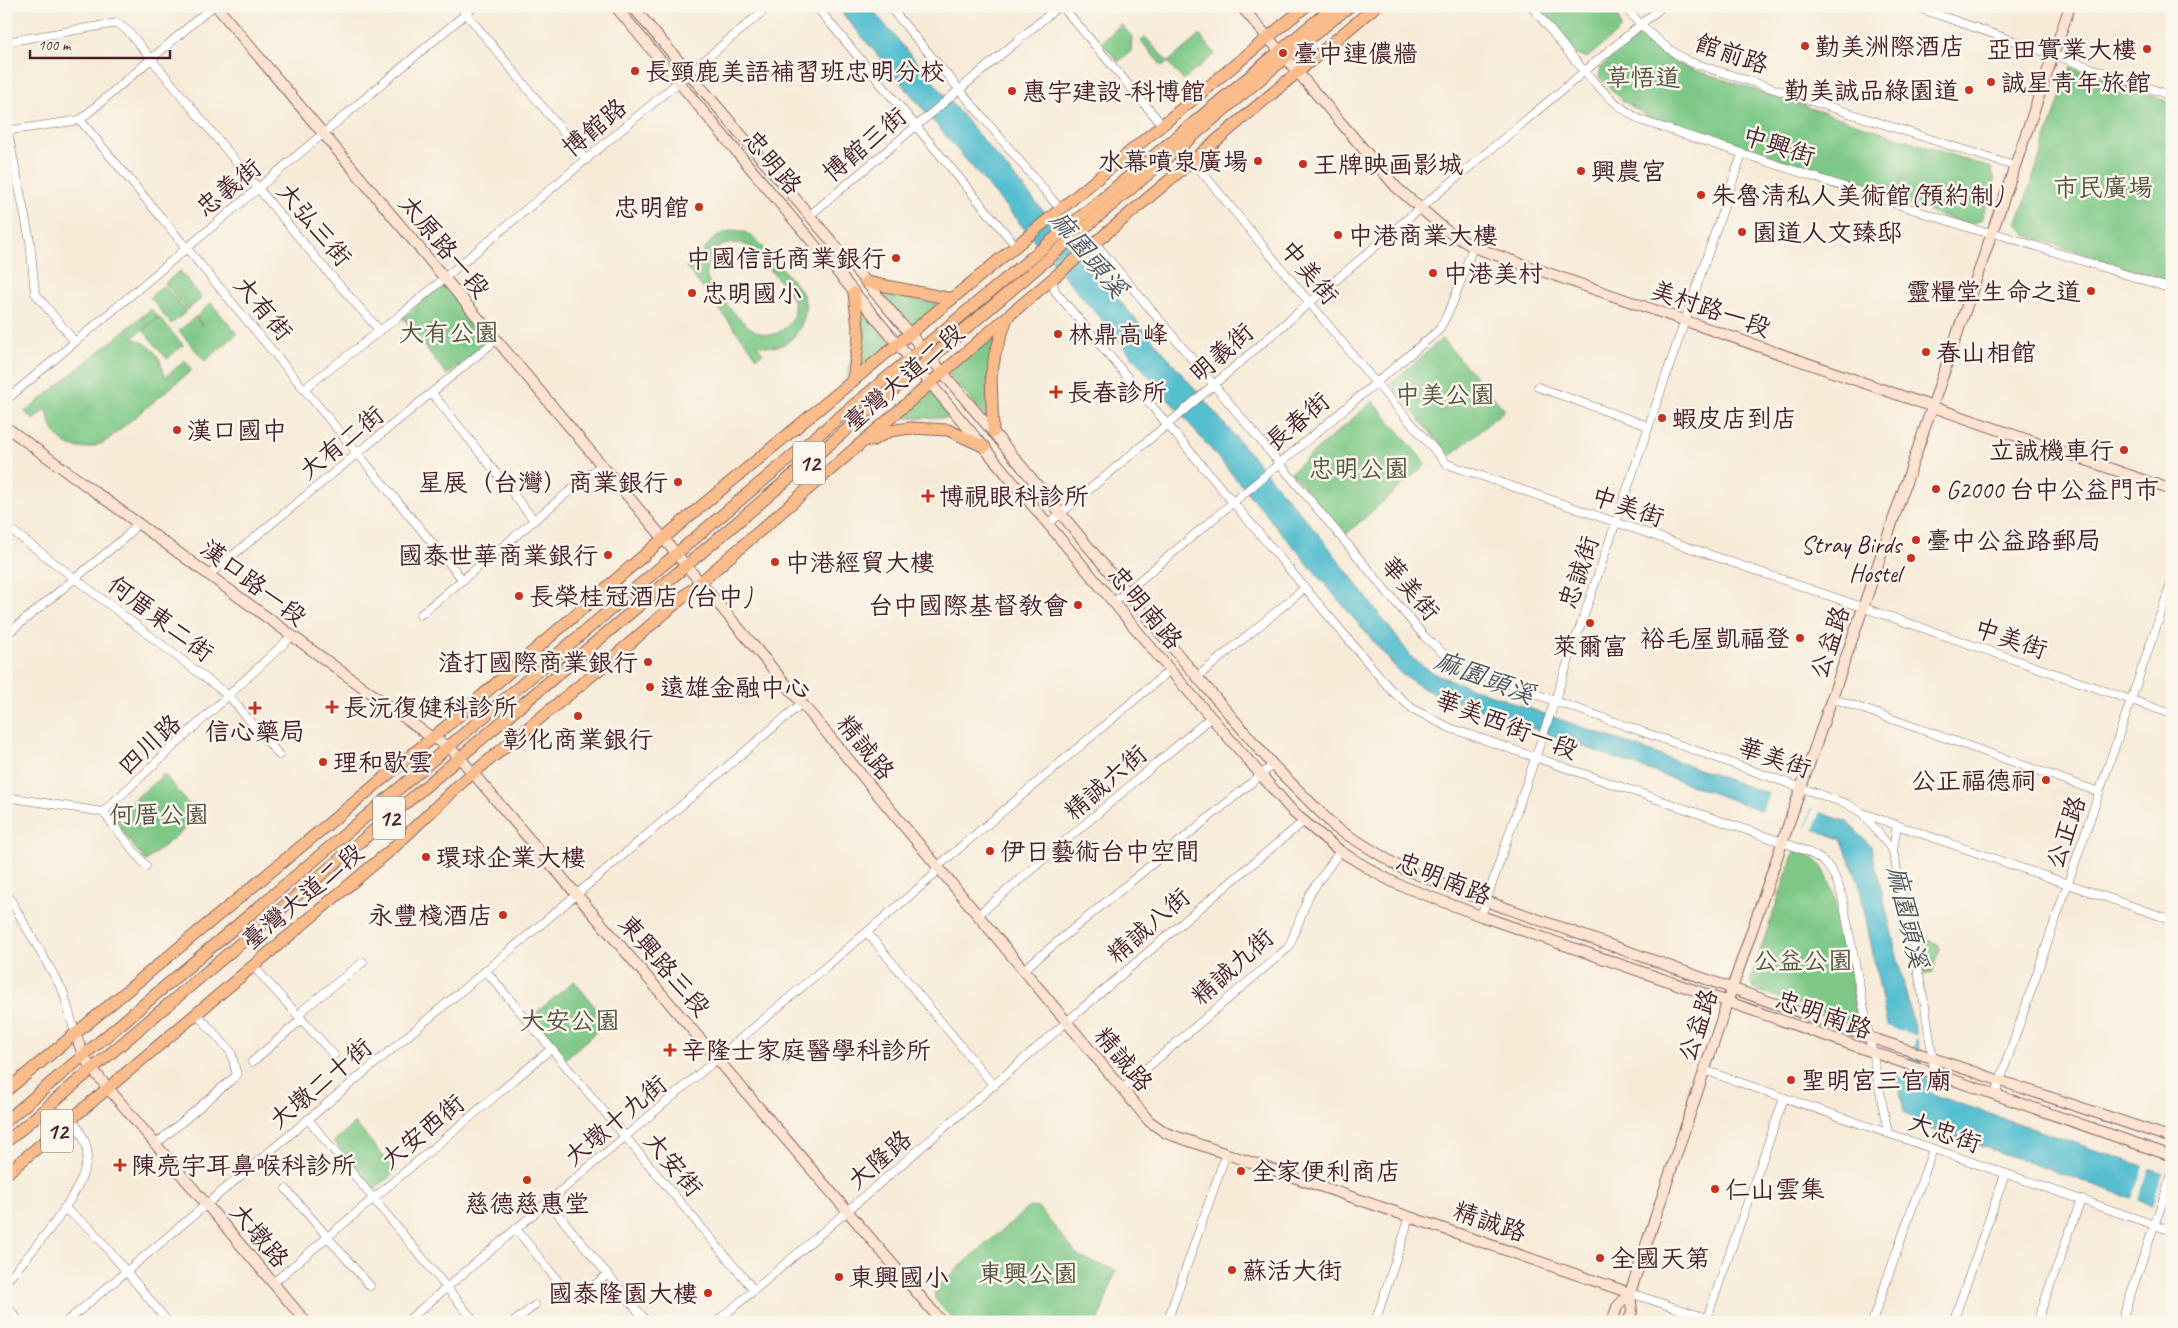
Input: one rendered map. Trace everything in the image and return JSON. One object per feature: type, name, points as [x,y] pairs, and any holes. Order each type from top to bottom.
[{"type":"main road","name":"太原路一段","points":[[215,6],[681,560]]},
{"type":"main road","name":"忠明路","points":[[615,6],[898,345]]},
{"type":"main road","name":"忠明路","points":[[632,6],[909,334]]},
{"type":"main road","name":"美村路一段","points":[[1241,6],[1373,162],[1419,209],[1447,231],[1473,247],[2172,490]]},
{"type":"main road","name":"臺灣大道二段","points":[[6,1092],[431,737],[663,538],[1306,6]]},
{"type":"main road","name":"臺灣大道二段","points":[[6,1121],[449,747],[918,369],[1084,230],[1282,55],[1334,6]]},
{"type":"main road","name":"臺灣大道二段","points":[[6,1142],[460,758],[681,560],[922,349],[1282,55],[1350,6]]},
{"type":"main road","name":"臺灣大道二段","points":[[6,1174],[392,850],[460,784],[608,663],[1007,317],[1376,6]]},
{"type":"main road","name":"公益路","points":[[1628,1322],[1632,1312],[1630,1292],[1704,1070],[2070,6]]},
{"type":"main road","points":[[866,282],[952,299]]},
{"type":"main road","points":[[853,381],[859,336],[854,293]]},
{"type":"main road","points":[[993,432],[991,376],[995,354],[1007,317]]},
{"type":"main road","name":"忠明南路","points":[[909,334],[1273,765],[1317,812],[1357,843],[1403,869],[1486,901],[1869,1037],[2172,1138]]},
{"type":"main road","name":"忠明南路","points":[[898,345],[1170,670],[1262,776],[1303,822],[1340,851],[1397,884],[1480,916],[2172,1156]]},
{"type":"main road","name":"漢口路一段","points":[[6,427],[431,737],[449,747],[474,773]]},
{"type":"main road","points":[[844,458],[890,431],[910,428],[948,430],[985,447]]},
{"type":"main road","name":"精誠路","points":[[681,560],[1122,1089],[1157,1128],[1166,1133],[1226,1154],[1630,1292]]},
{"type":"main road","name":"東興路三段","points":[[474,773],[576,895],[719,1058],[942,1322]]},
{"type":"main road","name":"大墩路","points":[[75,1033],[84,1057],[92,1069],[306,1322]]},
{"type":"main road","name":"公益路","points":[[1612,1322],[1617,1306],[1630,1292]]},
{"type":"street","points":[[7,131],[80,120],[215,6]]},
{"type":"street","points":[[460,6],[586,160]]},
{"type":"street","name":"忠義街","points":[[6,400],[186,246],[259,189],[475,6]]},
{"type":"street","name":"博館路","points":[[305,388],[380,331],[445,278],[770,6]]},
{"type":"street","points":[[816,6],[1016,246]]},
{"type":"street","points":[[889,6],[957,91],[1060,210]]},
{"type":"street","points":[[1060,6],[1163,126]]},
{"type":"street","name":"博館三街","points":[[809,216],[1060,6]]},
{"type":"street","name":"中興街","points":[[1531,6],[1609,97],[1636,118],[1979,231],[1991,232],[2172,289]]},
{"type":"street","name":"館前路","points":[[1624,6],[1641,26],[1676,54],[1690,62],[2014,166]]},
{"type":"street","name":"明義街","points":[[1048,524],[1419,209],[1663,6]]},
{"type":"street","points":[[1913,6],[2172,96]]},
{"type":"street","name":"大弘三街","points":[[6,42],[117,23],[129,32],[380,331]]},
{"type":"street","name":"大有街","points":[[80,120],[463,580]]},
{"type":"street","points":[[6,126],[30,241],[35,293],[75,342]]},
{"type":"street","name":"忠誠街","points":[[1480,916],[1536,758],[1742,154]]},
{"type":"street","name":"中美街","points":[[1192,160],[1375,382],[1447,464],[2172,714]]},
{"type":"street","name":"華美街","points":[[1095,243],[1210,387],[1276,465],[1424,636],[1446,656],[1479,674],[1554,703],[1801,790],[1847,804],[1862,814],[2172,920]]},
{"type":"street","name":"長春街","points":[[1114,602],[1439,330],[1452,305],[1473,247]]},
{"type":"street","name":"華美西街一段","points":[[1052,279],[1055,292],[1166,425],[1234,500],[1391,690],[1413,709],[1450,728],[1536,758],[1784,837],[1817,855],[1832,870],[1838,883],[1888,1133]]},
{"type":"street","name":"大有二街","points":[[210,574],[496,340]]},
{"type":"street","points":[[1538,387],[1648,426]]},
{"type":"street","points":[[432,393],[534,520]]},
{"type":"street","points":[[420,615],[601,465]]},
{"type":"street","points":[[6,635],[128,534],[137,523]]},
{"type":"street","name":"何厝東二街","points":[[6,526],[229,696],[279,755]]},
{"type":"street","name":"公正路","points":[[1995,1096],[2172,581]]},
{"type":"street","points":[[1197,677],[1305,588]]},
{"type":"street","name":"四川路","points":[[103,812],[292,636]]},
{"type":"street","name":"大墩十九街","points":[[406,1322],[933,876],[937,867],[1170,670]]},
{"type":"street","points":[[1832,698],[2100,792]]},
{"type":"street","name":"大墩二十街","points":[[66,1322],[486,971],[802,703]]},
{"type":"street","name":"精誠六街","points":[[978,916],[1211,717]]},
{"type":"street","points":[[1023,970],[1262,776],[1273,765]]},
{"type":"street","points":[[6,797],[103,812],[146,866]]},
{"type":"street","points":[[1862,814],[1893,851]]},
{"type":"street","name":"精誠八街","points":[[1066,1022],[1186,918],[1303,822]]},
{"type":"street","points":[[1897,826],[1893,851],[1925,1006],[1930,1058],[1934,1074]]},
{"type":"street","name":"精誠九街","points":[[1122,1089],[1289,947],[1308,895],[1340,851]]},
{"type":"street","points":[[6,892],[63,990],[75,1033]]},
{"type":"street","points":[[867,932],[994,1086]]},
{"type":"street","points":[[252,1062],[300,1018],[304,1009],[363,962]]},
{"type":"street","points":[[253,966],[334,1055]]},
{"type":"street","name":"大安街","points":[[486,971],[754,1290]]},
{"type":"street","points":[[156,1144],[237,1075],[230,1052],[196,1014]]},
{"type":"street","name":"大隆路","points":[[716,1322],[848,1212],[1066,1022]]},
{"type":"street","name":"大安西街","points":[[273,1283],[551,1049]]},
{"type":"street","name":"大忠街","points":[[1704,1070],[2081,1200],[2155,1222],[2172,1232]]},
{"type":"street","points":[[1707,1318],[1784,1098]]},
{"type":"street","points":[[6,1282],[64,1208],[82,1180],[86,1166],[87,1150],[84,1137],[72,1118]]},
{"type":"street","points":[[308,1119],[476,1322]]},
{"type":"street","points":[[1872,1322],[1933,1148]]},
{"type":"street","points":[[1168,1322],[1226,1154]]},
{"type":"street","points":[[1953,1322],[2005,1174]]},
{"type":"street","points":[[2121,1322],[2172,1174]]},
{"type":"street","points":[[286,1189],[370,1286]]},
{"type":"street","points":[[2037,1322],[2081,1200]]},
{"type":"street","points":[[548,1202],[648,1322]]},
{"type":"street","points":[[64,1208],[92,1230],[168,1322]]},
{"type":"street","points":[[1375,1322],[1405,1232],[1408,1217]]},
{"type":"street","points":[[516,1228],[566,1291],[579,1294],[586,1292],[608,1274]]},
{"type":"street","name":"精誠路","points":[[1630,1292],[1719,1322]]},
{"type":"street","points":[[6,1305],[20,1322]]},
{"type":"street","points":[[514,1322],[534,1305]]},
{"type":"green space","name":"草悟道","points":[[1536,6],[1609,6],[1618,17],[1621,29],[1587,58],[1577,54]]},
{"type":"green space","points":[[1121,24],[1132,37],[1131,51],[1118,62],[1102,42]]},
{"type":"green space","points":[[1200,35],[1215,54],[1183,80],[1168,62]]},
{"type":"green space","points":[[1145,37],[1168,62],[1162,66],[1141,41]]},
{"type":"green space","name":"草悟道","points":[[1636,37],[1645,37],[1673,62],[1686,67],[1991,168],[1995,181],[1981,220],[1969,225],[1652,119],[1623,101],[1599,77],[1601,67]]},
{"type":"green space","name":"市民廣場","points":[[2071,67],[2172,103],[2172,283],[2026,235],[2017,223]]},
{"type":"green space","points":[[733,230],[745,232],[754,238],[804,297],[805,313],[797,332],[790,340],[781,345],[772,347],[756,344],[763,353],[757,357],[686,267],[692,261],[698,268],[705,248],[714,239]],"holes":[[[739,243],[749,246],[780,281],[793,300],[794,312],[790,322],[785,328],[774,334],[763,334],[752,329],[732,310],[707,279],[709,257],[718,248],[723,245]]]},
{"type":"green space","points":[[180,271],[202,298],[187,310],[165,283]]},
{"type":"green space","name":"大有公園","points":[[443,282],[491,340],[447,375],[403,318]]},
{"type":"green space","points":[[164,285],[186,312],[171,324],[150,297]]},
{"type":"green space","points":[[874,287],[946,301],[910,327]]},
{"type":"green space","points":[[855,300],[892,345],[846,381],[854,346]]},
{"type":"green space","points":[[211,303],[237,334],[205,361],[179,331],[195,317],[203,326],[196,317]]},
{"type":"green space","points":[[151,309],[158,317],[132,338],[145,344],[155,352],[165,377],[185,361],[192,370],[106,441],[95,446],[74,447],[66,444],[53,430],[47,408],[33,420],[25,412]]},
{"type":"green space","points":[[159,317],[183,345],[167,359],[143,330]]},
{"type":"green space","points":[[1001,326],[990,423],[948,373]]},
{"type":"green space","name":"中美公園","points":[[1442,339],[1505,410],[1450,456],[1390,384]]},
{"type":"green space","points":[[931,389],[956,418],[895,418]]},
{"type":"green space","name":"忠明公園","points":[[1373,401],[1426,464],[1345,535],[1291,472]]},
{"type":"green space","name":"何厝公園","points":[[164,774],[199,817],[146,861],[113,821],[113,818]]},
{"type":"green space","name":"公益公園","points":[[1795,849],[1820,864],[1833,891],[1860,1025],[1753,989],[1750,981]]},
{"type":"green space","points":[[1924,939],[1938,944],[1940,949],[1932,973],[1924,974],[1919,944]]},
{"type":"green space","name":"大安公園","points":[[574,981],[607,1022],[565,1059],[531,1017]]},
{"type":"green space","points":[[355,1123],[396,1171],[374,1190],[334,1141]]},
{"type":"green space","name":"東興公園","points":[[1029,1207],[1039,1208],[1079,1257],[1116,1270],[1098,1322],[955,1322],[935,1299],[934,1289]]},
{"type":"water","points":[[836,6],[869,6],[1324,541],[1413,659],[1435,674],[1458,683],[1847,822],[1871,846],[1929,1091],[1940,1097],[2172,1176],[2172,1212],[1921,1125],[1904,1111],[1859,883],[1841,839],[1426,690],[1401,674]]},
{"type":"pier","points":[[1769,791],[1812,807],[1804,829],[1762,813]]},
{"type":"pier","points":[[1813,807],[1821,810],[1814,832],[1806,829]]},
{"type":"pier","points":[[1884,1025],[1917,1036],[1903,1078],[1894,1074]]},
{"type":"pier","points":[[2144,1164],[2150,1166],[2137,1203],[2131,1201]]},
{"type":"pier","points":[[2164,1171],[2172,1174],[2172,1194],[2165,1213],[2151,1208]]},
{"type":"place","name":"勤美洲際酒店","points":[[1805,46]]},
{"type":"place","name":"亞田實業大樓","points":[[2147,49]]},
{"type":"place","name":"臺中連儂牆","points":[[1283,53]]},
{"type":"place","name":"長頸鹿美語補習班忠明分校","points":[[635,71]]},
{"type":"place","name":"誠星青年旅館","points":[[1991,82]]},
{"type":"place","name":"勤美誠品綠園道","points":[[1969,90]]},
{"type":"place","name":"惠宇建設-科博館","points":[[1012,91]]},
{"type":"place","name":"水幕噴泉廣場","points":[[1258,161]]},
{"type":"place","name":"王牌映画影城","points":[[1303,164]]},
{"type":"place","name":"興農宮","points":[[1581,171]]},
{"type":"place","name":"朱魯清私人美術館(預約制)","points":[[1701,195]]},
{"type":"place","name":"忠明館","points":[[699,207]]},
{"type":"place","name":"園道人文臻邸","points":[[1742,232]]},
{"type":"place","name":"中港商業大樓","points":[[1338,235]]},
{"type":"place","name":"中國信託商業銀行","points":[[896,258]]},
{"type":"place","name":"中港美村","points":[[1433,273]]},
{"type":"place","name":"靈糧堂生命之道","points":[[2091,291]]},
{"type":"place","name":"忠明國小","points":[[692,293]]},
{"type":"place","name":"林鼎高峰","points":[[1058,334]]},
{"type":"place","name":"春山相館","points":[[1926,352]]},
{"type":"place","name":"長春診所","points":[[1056,392]]},
{"type":"place","name":"蝦皮店到店","points":[[1662,418]]},
{"type":"place","name":"漢口國中","points":[[177,430]]},
{"type":"place","name":"立誠機車行","points":[[2124,450]]},
{"type":"place","name":"星展（台灣）商業銀行","points":[[678,482]]},
{"type":"place","name":"G2000 台中公益門市","points":[[1936,489]]},
{"type":"place","name":"博視眼科診所","points":[[928,496]]},
{"type":"place","name":"臺中公益路郵局","points":[[1916,540]]},
{"type":"place","name":"國泰世華商業銀行","points":[[608,555]]},
{"type":"place","name":"Stray Birds Hostel","points":[[1911,558]]},
{"type":"place","name":"中港經貿大樓","points":[[775,562]]},
{"type":"place","name":"長榮桂冠酒店 (台中)","points":[[519,596]]},
{"type":"place","name":"台中國際基督教會","points":[[1078,605]]},
{"type":"place","name":"萊爾富","points":[[1590,623]]},
{"type":"place","name":"裕毛屋凱福登","points":[[1800,638]]},
{"type":"place","name":"渣打國際商業銀行","points":[[648,662]]},
{"type":"place","name":"遠雄金融中心","points":[[650,687]]},
{"type":"place","name":"長沅復健科診所","points":[[332,707]]},
{"type":"place","name":"信心藥局","points":[[255,708]]},
{"type":"place","name":"彰化商業銀行","points":[[578,716]]},
{"type":"place","name":"理和歇雲","points":[[323,762]]},
{"type":"place","name":"公正福德祠","points":[[2046,780]]},
{"type":"place","name":"伊日藝術台中空間","points":[[990,851]]},
{"type":"place","name":"環球企業大樓","points":[[426,857]]},
{"type":"place","name":"永豐棧酒店","points":[[503,915]]},
{"type":"place","name":"辛隆士家庭醫學科診所","points":[[670,1050]]},
{"type":"place","name":"聖明宮三官廟","points":[[1791,1080]]},
{"type":"place","name":"陳亮宇耳鼻喉科診所","points":[[120,1165]]},
{"type":"place","name":"全家便利商店","points":[[1241,1171]]},
{"type":"place","name":"慈德慈惠堂","points":[[527,1180]]},
{"type":"place","name":"仁山雲集","points":[[1715,1189]]},
{"type":"place","name":"全國天第","points":[[1600,1258]]},
{"type":"place","name":"蘇活大街","points":[[1232,1270]]},
{"type":"place","name":"東興國小","points":[[839,1277]]},
{"type":"place","name":"國泰隆園大樓","points":[[708,1293]]},
{"type":"water label","name":"麻園頭溪","points":[[1089,254]]},
{"type":"water label","name":"麻園頭溪","points":[[1485,677]]},
{"type":"water label","name":"麻園頭溪","points":[[1908,917]]}]
